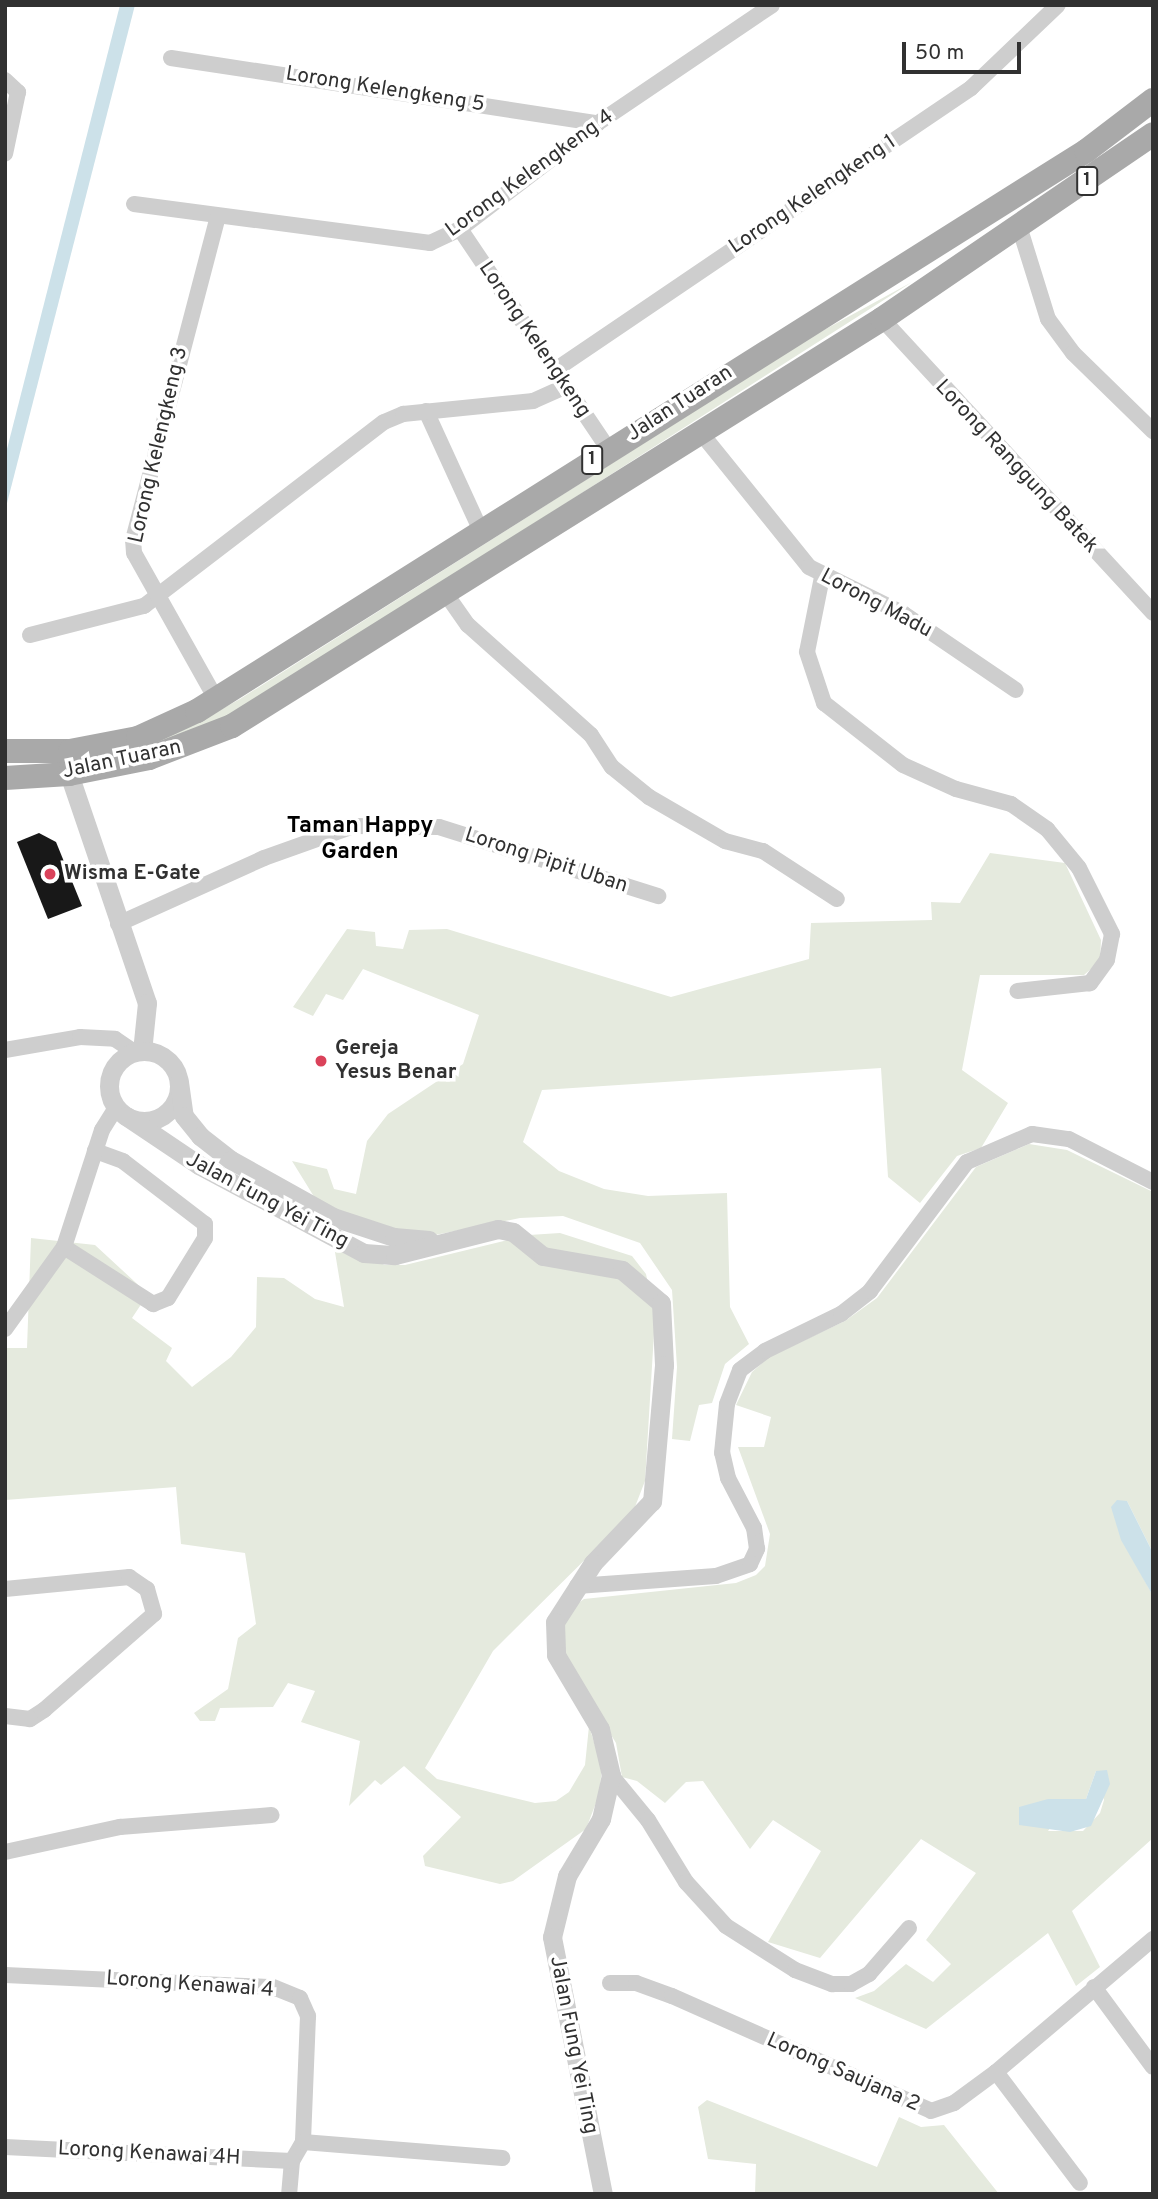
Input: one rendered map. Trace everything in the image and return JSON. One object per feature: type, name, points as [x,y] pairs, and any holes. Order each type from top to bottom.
[{"type":"main road","name":"Jalan Tuaran","points":[[5,751],[70,751],[138,738],[216,699],[820,314],[1086,151],[1153,100]]},
{"type":"main road","name":"Jalan Tuaran","points":[[5,778],[69,774],[149,758],[232,726],[882,319],[1153,135]]},
{"type":"main road","points":[[820,314],[838,322],[910,279],[920,284],[915,297]]},
{"type":"main road","points":[[69,774],[88,758],[138,738]]},
{"type":"street","points":[[744,5],[748,22]]},
{"type":"street","name":"Lorong Kelengkeng 4","points":[[134,204],[430,243],[460,229],[598,123],[772,5]]},
{"type":"street","name":"Lorong Kelengkeng 1","points":[[555,370],[971,88],[1058,5]]},
{"type":"street","name":"Lorong Kelengkeng 5","points":[[171,58],[598,123]]},
{"type":"street","points":[[5,80],[18,92],[5,154]]},
{"type":"street","name":"Lorong Kelengkeng 3","points":[[216,699],[134,553],[133,540],[218,216]]},
{"type":"street","points":[[1019,226],[1048,319],[1073,353],[1153,431]]},
{"type":"street","name":"Lorong Kelengkeng","points":[[460,229],[609,450]]},
{"type":"street","name":"Lorong Ranggung Batek","points":[[882,319],[1153,613]]},
{"type":"street","points":[[30,635],[116,615],[158,597],[370,429],[403,414],[533,401],[564,387]]},
{"type":"street","points":[[426,411],[481,531]]},
{"type":"street","name":"Lorong Madu","points":[[701,433],[822,577],[904,614],[1016,690]]},
{"type":"street","points":[[822,577],[807,652],[824,703],[903,765],[956,789],[1011,804],[1047,829],[1079,868],[1112,934],[1107,960],[1090,983],[1017,990]]},
{"type":"street","points":[[446,594],[468,625],[591,735],[612,766],[649,797],[726,841],[763,851],[837,899]]},
{"type":"street","points":[[69,774],[146,1003],[149,1023],[138,1051],[110,1075],[121,1112]]},
{"type":"street","name":"Lorong Pipit Uban","points":[[118,924],[264,858],[354,827],[439,827],[658,896]]},
{"type":"street","points":[[5,1049],[80,1037],[115,1040],[170,1062],[179,1082],[167,1112],[148,1121],[121,1112]]},
{"type":"street","name":"Jalan Fung Yei Ting","points":[[179,1082],[181,1108],[200,1136],[299,1200],[357,1227],[415,1241],[458,1239]]},
{"type":"street","points":[[5,1329],[18,1315],[64,1247],[95,1151],[121,1112]]},
{"type":"street","name":"Jalan Fung Yei Ting","points":[[121,1112],[199,1166],[351,1247],[395,1255],[498,1229],[513,1232],[543,1256],[622,1270],[661,1303],[664,1365],[652,1500],[577,1586],[555,1622],[556,1655],[604,1739],[611,1775],[601,1819],[566,1876],[552,1937],[603,2194]]},
{"type":"street","points":[[577,1586],[716,1576],[750,1564],[757,1549],[754,1528],[728,1478],[722,1453],[724,1418],[740,1370],[765,1351],[841,1314],[870,1291],[967,1162],[1031,1134],[1069,1139],[1153,1182]]},
{"type":"street","points":[[64,1247],[153,1304],[167,1298],[205,1238],[205,1224],[123,1161],[95,1151]]},
{"type":"street","points":[[351,1247],[357,1227]]},
{"type":"street","points":[[5,1589],[129,1577],[141,1580],[154,1614],[44,1710],[30,1719],[5,1716]]},
{"type":"street","points":[[611,1775],[648,1820],[686,1882],[726,1926],[795,1970],[832,1984],[851,1984],[869,1973],[909,1928]]},
{"type":"street","points":[[5,1852],[120,1827],[272,1815]]},
{"type":"street","name":"Lorong Saujana 2","points":[[610,1983],[636,1983],[672,1996],[931,2111],[954,2103],[996,2072],[1153,1939]]},
{"type":"street","name":"Lorong Kenawai 4","points":[[5,1975],[273,1987],[300,1998],[308,2016],[303,2142],[292,2161],[289,2194]]},
{"type":"street","points":[[1094,1987],[1153,2067]]},
{"type":"street","points":[[996,2072],[1080,2183]]},
{"type":"street","points":[[303,2142],[502,2158]]},
{"type":"street","name":"Lorong Kenawai 4H","points":[[5,2147],[292,2161]]},
{"type":"shaded area","points":[[912,282],[247,707],[124,760],[58,764],[198,722],[240,699],[813,336]]},
{"type":"shaded area","points":[[990,853],[1065,863],[1101,940],[1100,961],[1084,975],[980,975],[962,1070],[1008,1103],[981,1148],[957,1156],[920,1203],[888,1177],[881,1068],[542,1090],[523,1142],[559,1171],[604,1189],[648,1196],[727,1193],[730,1307],[749,1344],[725,1364],[712,1403],[699,1405],[690,1441],[672,1439],[677,1367],[672,1290],[640,1243],[563,1216],[520,1218],[410,1240],[321,1208],[292,1161],[327,1169],[334,1189],[356,1194],[367,1141],[388,1114],[463,1064],[479,1015],[363,969],[343,1000],[326,994],[313,1016],[293,1007],[347,929],[375,932],[376,946],[403,949],[409,930],[447,929],[671,997],[809,959],[811,923],[932,920],[931,902],[960,903]]},
{"type":"shaded area","points":[[1029,1144],[1067,1150],[1153,1192],[1153,1553],[1127,1501],[1133,1559],[1153,1596],[1153,1838],[1072,1911],[1100,1967],[1076,1986],[1048,1933],[926,2029],[855,1998],[874,1991],[906,1964],[933,1982],[951,1964],[926,1940],[976,1873],[921,1839],[820,1958],[768,1942],[821,1851],[773,1820],[750,1849],[703,1781],[686,1782],[665,1803],[637,1781],[622,1777],[616,1743],[566,1661],[562,1625],[570,1609],[584,1599],[736,1583],[756,1575],[765,1566],[770,1534],[738,1447],[764,1447],[771,1417],[736,1405],[752,1372],[769,1357],[845,1321],[877,1298],[976,1167]],"holes":[[[1096,1771],[1104,1800],[1100,1813],[1083,1831],[1048,1831],[1069,1800],[1086,1799]]]},
{"type":"shaded area","points":[[560,1233],[632,1256],[646,1274],[655,1317],[645,1481],[633,1512],[493,1651],[425,1768],[437,1779],[535,1803],[556,1801],[569,1792],[585,1765],[589,1726],[602,1768],[599,1795],[586,1829],[513,1881],[500,1884],[425,1866],[423,1856],[461,1817],[404,1766],[381,1785],[375,1780],[349,1806],[360,1741],[301,1722],[315,1691],[288,1683],[273,1707],[220,1708],[215,1721],[200,1721],[194,1713],[228,1689],[238,1638],[256,1624],[245,1553],[181,1544],[176,1487],[5,1500],[5,1348],[27,1348],[31,1238],[95,1245],[148,1294],[132,1318],[172,1348],[166,1361],[192,1387],[231,1357],[256,1327],[257,1277],[284,1278],[315,1299],[344,1307],[334,1246],[385,1265],[405,1265],[529,1235]]},
{"type":"shaded area","points":[[707,2100],[877,2167],[899,2117],[921,2127],[944,2125],[999,2194],[755,2194],[756,2164],[708,2159],[698,2107]]},
{"type":"water","points":[[120,5],[135,5],[5,511],[5,457]]},
{"type":"water","points":[[1117,1500],[1127,1501],[1153,1553],[1153,1596],[1121,1540],[1111,1507]]},
{"type":"water","points":[[1107,1770],[1110,1784],[1091,1826],[1070,1832],[1019,1825],[1019,1807],[1048,1799],[1086,1799],[1096,1771]]},
{"type":"building","name":"Wisma E-Gate","points":[[39,833],[56,842],[82,906],[48,919],[17,842]]},
{"type":"place","name":"Wisma E-Gate","points":[[50,874]]},
{"type":"place","name":"Gereja Yesus Benar","points":[[321,1061]]},
{"type":"district","name":"Taman Happy Garden","points":[[360,840]]}]
